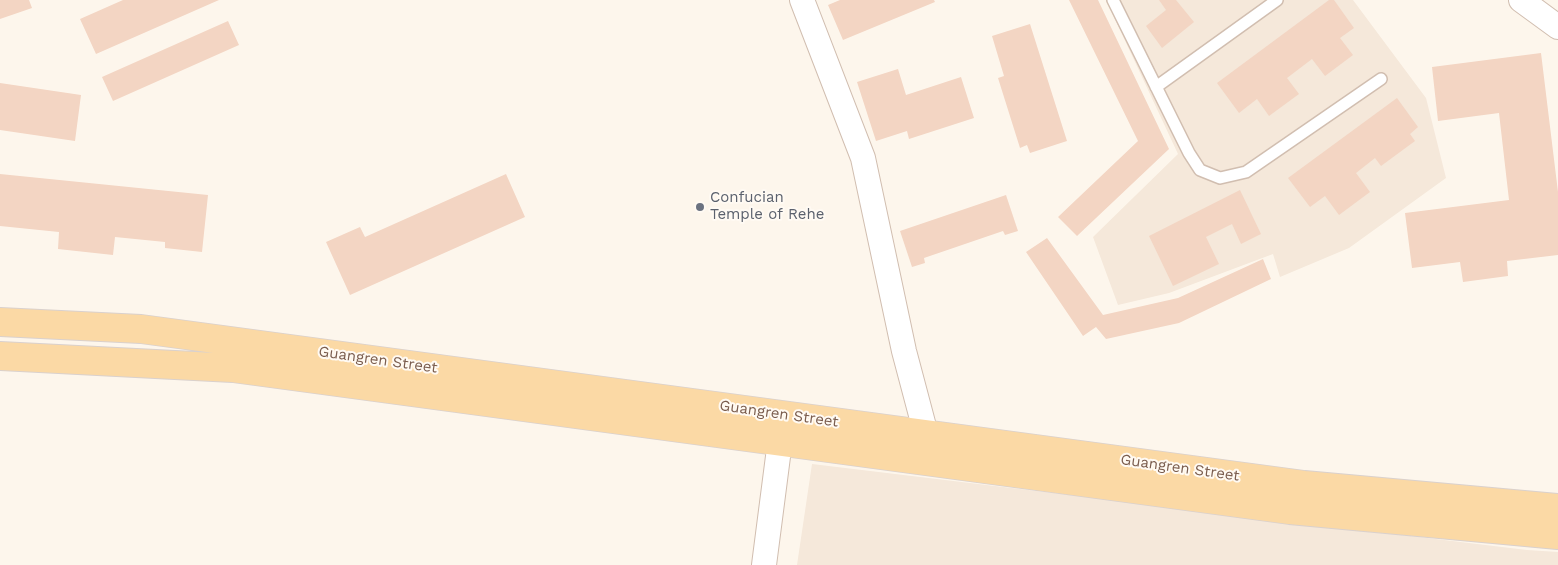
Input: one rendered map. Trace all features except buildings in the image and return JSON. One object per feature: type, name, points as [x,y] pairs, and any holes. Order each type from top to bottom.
[{"type":"main road","name":"Guangren Street","points":[[0,322],[141,328],[1304,485],[1558,508]]},
{"type":"main road","name":"Guangren Street","points":[[0,356],[233,368],[1290,510],[1558,535]]},
{"type":"street","points":[[802,0],[864,158],[904,351],[926,434]]},
{"type":"street","points":[[1521,0],[1558,27]]},
{"type":"street","points":[[764,565],[780,441]]},
{"type":"lane","points":[[1113,0],[1189,153],[1200,170],[1220,178],[1246,172],[1381,79]]},
{"type":"lane","points":[[1156,87],[1277,0]]},
{"type":"shaded area","points":[[1106,0],[1353,0],[1426,98],[1446,178],[1349,248],[1280,277],[1273,254],[1169,293],[1118,305],[1093,237],[1178,154]]},
{"type":"shaded area","points":[[812,464],[1527,550],[1558,552],[1558,565],[797,565]]},
{"type":"place","name":"Confucian Temple of Rehe","points":[[700,207]]}]
